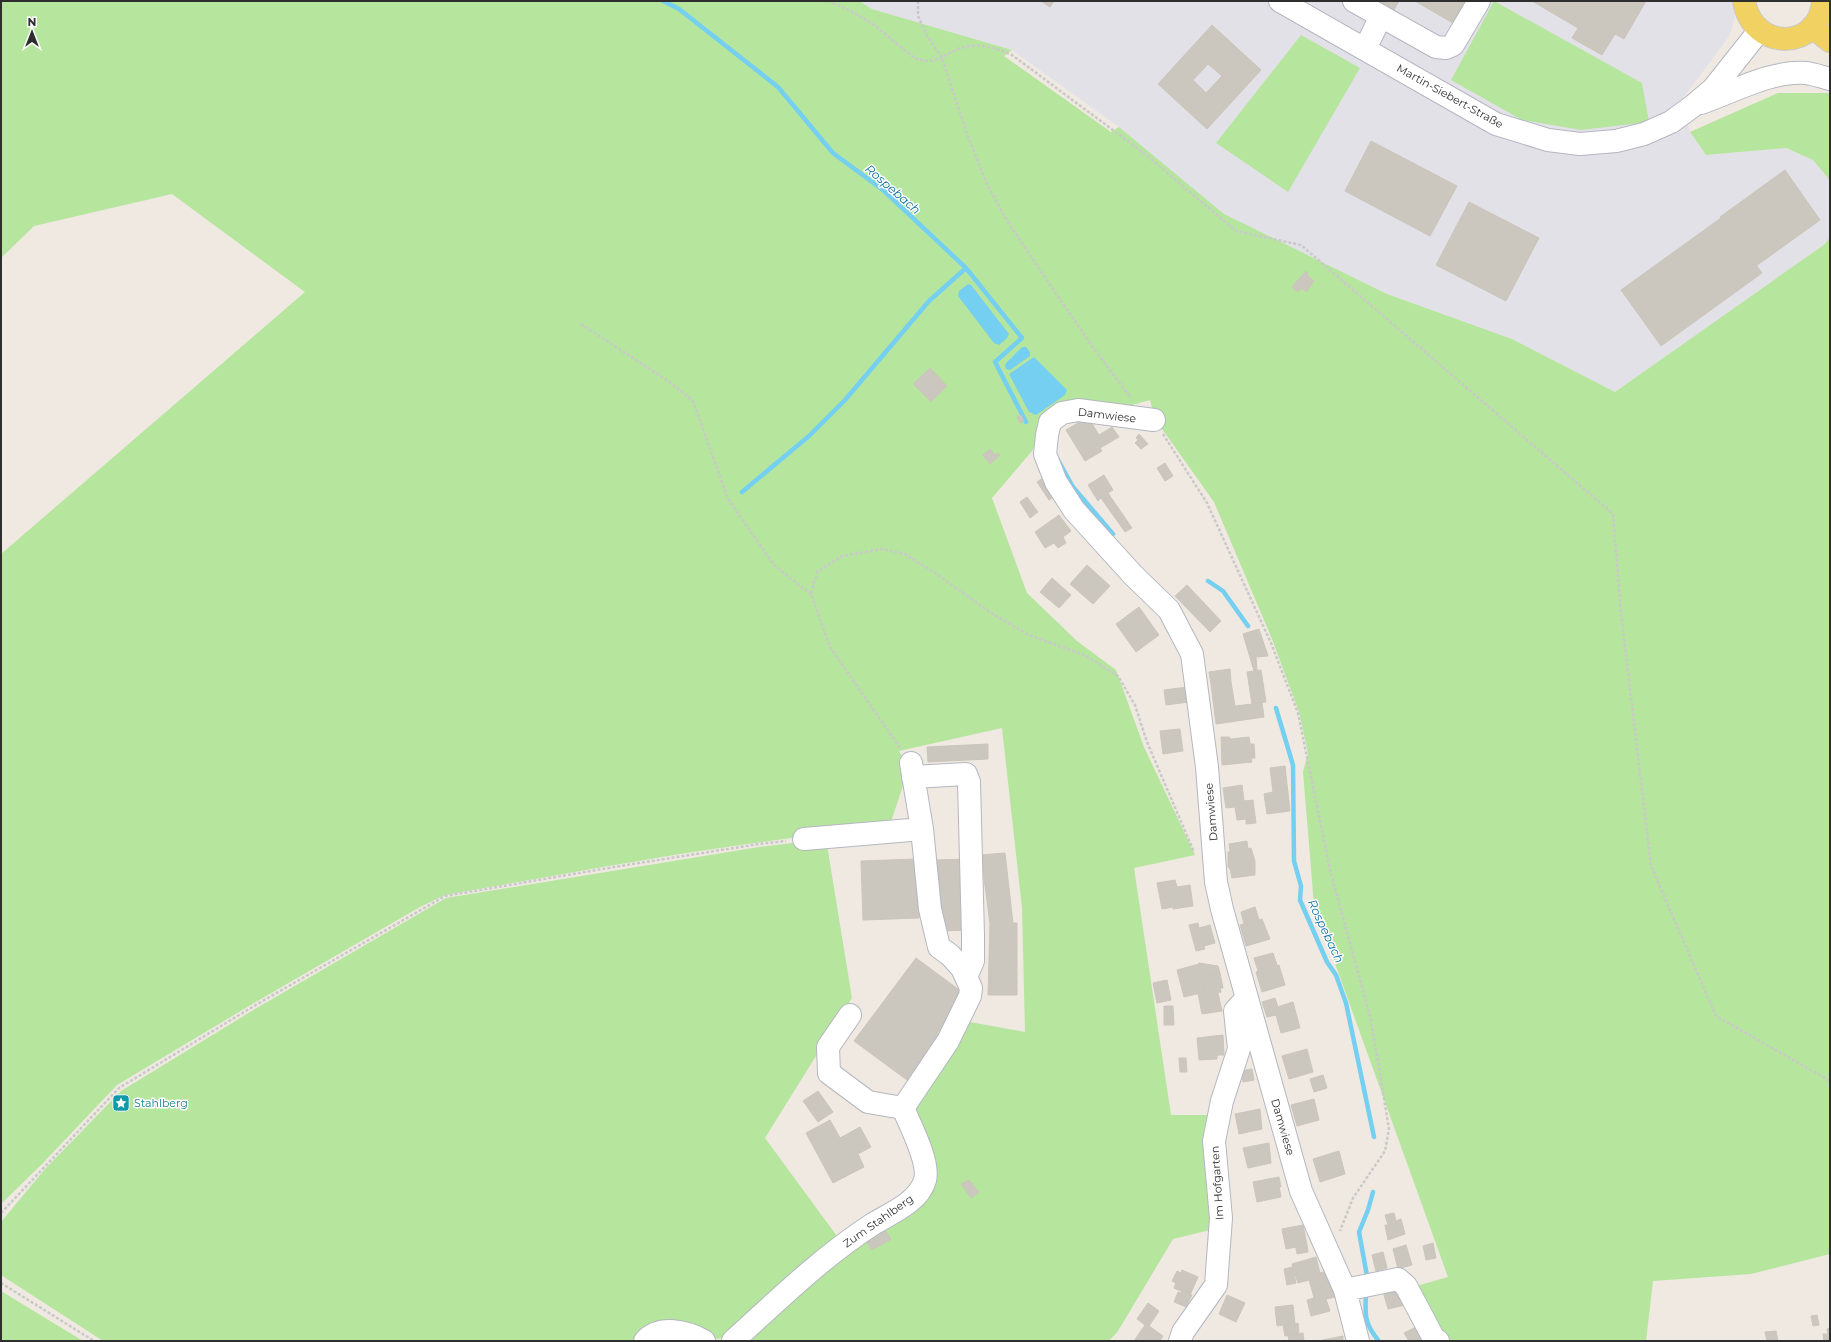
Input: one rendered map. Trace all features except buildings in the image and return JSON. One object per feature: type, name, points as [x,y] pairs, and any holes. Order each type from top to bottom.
[{"type":"main road","points":[[1744,1],[1746,12],[1751,23],[1770,37],[1781,39],[1792,38],[1803,34],[1812,27],[1818,18],[1823,1]]},
{"type":"main road","points":[[1812,27],[1830,41]]},
{"type":"street","name":"Martin-Siebert-Straße","points":[[1280,1],[1496,124],[1548,140],[1580,144],[1616,141],[1644,134],[1671,122],[1713,89],[1760,31]]},
{"type":"street","points":[[1354,1],[1436,47],[1446,48],[1453,45],[1479,1]]},
{"type":"street","points":[[1364,49],[1381,16]]},
{"type":"street","points":[[1693,106],[1768,77],[1806,73],[1830,79]]},
{"type":"street","name":"Damwiese","points":[[1154,420],[1078,410],[1062,413],[1050,422],[1045,454],[1056,482],[1074,510],[1133,575],[1169,610],[1192,654],[1207,767],[1216,882],[1222,909],[1302,1191],[1346,1290],[1358,1341]]},
{"type":"street","points":[[850,1015],[828,1047],[830,1073],[868,1102],[903,1108],[948,1041],[970,996],[971,988],[966,977],[962,968],[940,947],[930,909],[922,829],[912,770],[966,774],[969,782],[973,961],[966,977]]},
{"type":"street","points":[[804,839],[922,829]]},
{"type":"street","name":"Im Hofgarten","points":[[1180,1341],[1183,1332],[1216,1285],[1221,1218],[1214,1141],[1222,1101],[1239,1049],[1236,1010],[1247,998]]},
{"type":"street","name":"Zum Stahlberg","points":[[733,1341],[787,1291],[852,1238],[915,1198],[925,1180],[924,1162],[903,1108]]},
{"type":"street","points":[[1346,1290],[1398,1279],[1406,1286],[1433,1337],[1438,1341]]},
{"type":"street","points":[[645,1341],[651,1334],[667,1330],[680,1332],[704,1341]]},
{"type":"path","points":[[828,1],[852,11],[908,51],[915,59],[932,62],[966,46],[992,47],[1012,55],[1145,154],[1236,232],[1301,245],[1613,514],[1621,613],[1651,866],[1716,1016],[1830,1082]]},
{"type":"path","points":[[918,1],[918,16],[927,36],[942,58],[967,134],[987,184],[1006,219],[1092,346],[1133,400]]},
{"type":"path","points":[[581,324],[668,381],[693,401],[702,431],[728,499],[774,565],[811,594],[830,647],[912,770]]},
{"type":"path","points":[[1154,420],[1207,503],[1271,643],[1298,713],[1330,870],[1371,1020],[1389,1128],[1385,1151],[1354,1198],[1330,1254]]},
{"type":"path","points":[[811,594],[817,572],[842,556],[882,549],[905,554],[935,573],[991,613],[1029,635],[1086,656],[1118,676],[1135,705],[1147,742],[1196,856]]},
{"type":"path","points":[[1,1213],[119,1088],[254,1006],[445,896],[759,844],[804,839]]},
{"type":"path","points":[[1,1282],[94,1341]]},
{"type":"shaded area","points":[[859,1],[1739,1],[1730,35],[1681,101],[1690,132],[1706,155],[1785,148],[1813,160],[1828,178],[1830,186],[1830,237],[1825,244],[1615,392],[1512,339],[1387,294],[1223,214],[1119,127],[1012,50],[872,9]]},
{"type":"green space","points":[[1,1],[859,1],[872,9],[1012,50],[1004,56],[1111,132],[1119,127],[1224,214],[1387,294],[1512,339],[1615,392],[1825,244],[1830,237],[1830,1254],[1751,1274],[1653,1281],[1646,1341],[1448,1341],[1413,1287],[1448,1277],[1314,905],[1303,772],[1308,753],[1299,712],[1272,639],[1214,502],[1155,419],[1150,400],[1121,408],[1046,418],[1032,451],[992,498],[1027,593],[1077,641],[1116,670],[1144,747],[1195,855],[1134,868],[1171,1115],[1209,1115],[1210,1230],[1173,1239],[1118,1331],[1109,1341],[745,1341],[928,1179],[905,1107],[959,1020],[1025,1032],[1022,908],[1002,728],[899,751],[909,767],[889,828],[833,833],[667,856],[445,895],[420,907],[254,1003],[117,1085],[42,1164],[1,1204],[1,554],[305,292],[172,194],[34,226],[1,258]]},
{"type":"green space","points":[[1494,1],[1642,83],[1649,122],[1581,130],[1522,120],[1451,80]]},
{"type":"green space","points":[[1301,35],[1360,68],[1288,192],[1216,143]]},
{"type":"green space","points":[[1778,93],[1830,93],[1830,186],[1828,178],[1813,160],[1786,148],[1706,155],[1690,132]]},
{"type":"green space","points":[[826,839],[852,998],[765,1138],[842,1243],[732,1336],[717,1339],[692,1323],[667,1321],[636,1341],[103,1341],[1,1275],[1,1222],[45,1169],[121,1091],[255,1009],[446,898],[759,847]]},
{"type":"green space","points":[[1,1291],[83,1341],[1,1341]]},
{"type":"water","points":[[968,284],[971,285],[1009,334],[1007,338],[999,345],[994,343],[958,296],[959,291]]},
{"type":"water","points":[[1022,347],[1026,347],[1030,352],[1030,356],[1010,370],[1006,369],[1006,363]]},
{"type":"water","points":[[1034,357],[1067,390],[1065,395],[1036,415],[1029,412],[1009,374]]},
{"type":"waterway","name":"Rospebach","points":[[663,1],[679,9],[778,87],[833,153],[883,190],[966,268],[1022,338],[995,362],[1026,422]]},
{"type":"waterway","points":[[742,492],[809,436],[845,400],[929,301],[966,268]]},
{"type":"waterway","name":"Rospebach","points":[[1058,460],[1073,487],[1113,534]]},
{"type":"waterway","name":"Rospebach","points":[[1208,581],[1223,591],[1248,626]]},
{"type":"waterway","name":"Rospebach","points":[[1276,708],[1293,765],[1294,861],[1301,886],[1300,900],[1327,962],[1336,975],[1346,1003],[1374,1137]]},
{"type":"waterway","name":"Rospebach","points":[[1367,1276],[1359,1232],[1368,1210],[1373,1192]]},
{"type":"waterway","name":"Rospebach","points":[[1366,1293],[1366,1318],[1373,1334],[1378,1340]]},
{"type":"place","name":"Stahlberg","points":[[121,1103]]}]
